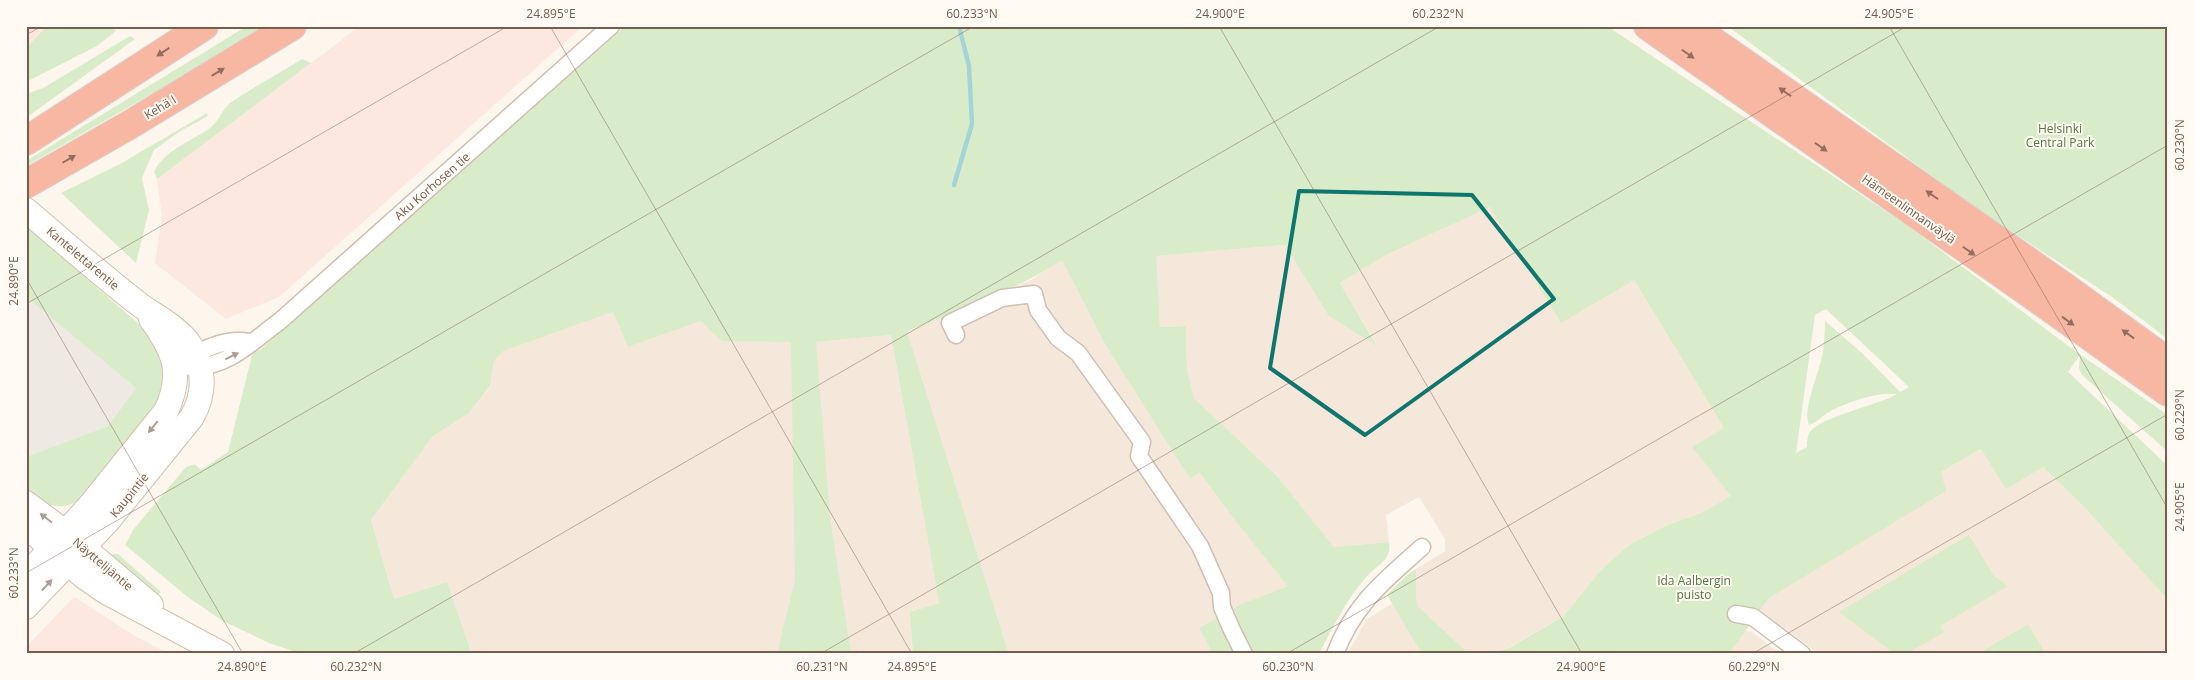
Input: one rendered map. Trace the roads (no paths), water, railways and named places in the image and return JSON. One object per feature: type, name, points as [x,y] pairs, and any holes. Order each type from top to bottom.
[{"type":"highway","points":[[26,142],[204,26]]},
{"type":"highway","name":"Kehä I","points":[[26,184],[131,124],[292,26]]},
{"type":"highway","name":"Hämeenlinnanväylä","points":[[1648,26],[2168,392]]},
{"type":"highway","name":"Hämeenlinnanväylä","points":[[1691,26],[2058,282],[2168,362]]},
{"type":"main road","name":"Kantelettarentie","points":[[26,210],[141,306],[168,345],[190,363]]},
{"type":"main road","name":"Kaupintie","points":[[26,576],[107,522],[192,417],[202,395],[190,363]]},
{"type":"main road","name":"Näyttelijäntie","points":[[26,503],[106,592],[222,654]]},
{"type":"main road","name":"Näyttelijäntie","points":[[26,526],[67,548]]},
{"type":"main road","name":"Kaupintie","points":[[26,607],[67,548]]},
{"type":"street","name":"Aku Korhosen tie","points":[[190,363],[217,364],[242,352],[250,342],[280,321],[611,26]]},
{"type":"street","points":[[956,335],[950,322],[1002,298],[1034,294],[1038,310],[1058,338],[1078,353],[1142,442],[1139,456],[1200,546],[1221,593],[1222,607],[1230,628],[1244,654]]},
{"type":"street","points":[[1335,654],[1354,616],[1366,599],[1384,579],[1422,547]]},
{"type":"street","points":[[1736,614],[1753,617],[1802,654]]},
{"type":"waterway","points":[[954,185],[972,124],[969,66],[959,26]]},
{"type":"waterway","points":[[1871,26],[1881,26]]},
{"type":"park label","name":"Helsinki Central Park","points":[[2060,135]]},
{"type":"park label","name":"Ida Aalbergin puisto","points":[[1694,587]]}]
